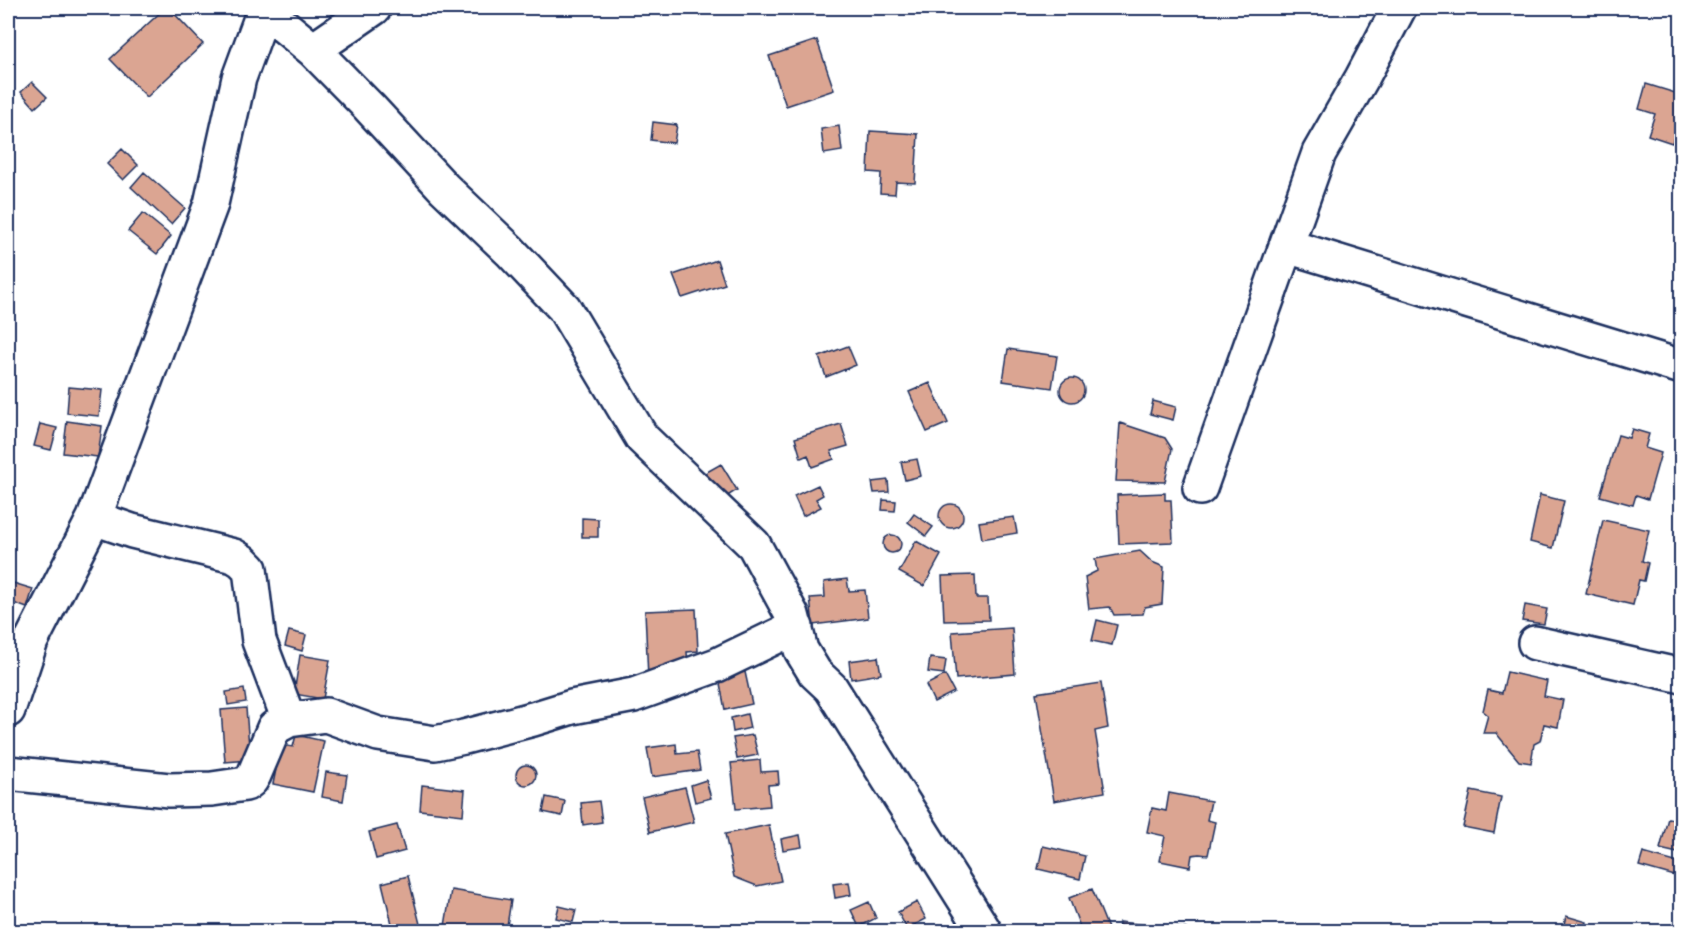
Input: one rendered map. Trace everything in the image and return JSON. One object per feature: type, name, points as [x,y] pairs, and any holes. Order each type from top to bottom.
[{"type":"street","points":[[313,50],[374,8]]},
{"type":"street","points":[[1200,488],[1319,153],[1399,8]]},
{"type":"street","points":[[8,710],[19,638],[94,518],[211,204],[239,78],[263,9],[313,50],[444,188],[510,251],[564,308],[642,438],[754,545],[792,615],[801,650],[815,673],[831,688],[986,932]]},
{"type":"street","points":[[1287,246],[1682,367]]},
{"type":"street","points":[[94,518],[132,531],[234,556],[250,569],[259,641],[289,720]]},
{"type":"street","points":[[8,772],[170,790],[212,789],[246,784],[254,775],[274,728],[289,720],[327,716],[378,734],[435,742],[464,737],[572,707],[634,695],[717,665],[796,627]]},
{"type":"street","points":[[1535,644],[1682,676]]},
{"type":"building","points":[[165,8],[169,8],[203,44],[147,97],[110,59]]},
{"type":"building","points":[[817,40],[834,90],[786,106],[769,56]]},
{"type":"building","points":[[32,82],[47,97],[35,108],[21,92]]},
{"type":"building","points":[[1646,84],[1682,95],[1682,113],[1672,143],[1648,135],[1655,114],[1639,109]]},
{"type":"building","points":[[653,122],[677,125],[674,143],[651,140]]},
{"type":"building","points":[[839,126],[842,151],[824,154],[821,129]]},
{"type":"building","points":[[870,131],[918,134],[915,183],[896,182],[895,194],[880,193],[881,173],[868,172]]},
{"type":"building","points":[[122,149],[138,165],[123,180],[107,164]]},
{"type":"building","points":[[144,172],[185,208],[171,224],[131,187]]},
{"type":"building","points":[[143,213],[171,236],[157,254],[128,231]]},
{"type":"building","points":[[717,260],[725,284],[682,298],[673,275]]},
{"type":"building","points":[[848,346],[856,365],[826,377],[819,357]]},
{"type":"building","points":[[1008,349],[1057,356],[1052,388],[1003,381]]},
{"type":"building","points":[[1072,378],[1081,381],[1084,390],[1081,399],[1072,402],[1063,399],[1060,390],[1063,381]]},
{"type":"building","points":[[930,383],[948,423],[927,432],[909,392]]},
{"type":"building","points":[[69,387],[102,390],[99,416],[67,413]]},
{"type":"building","points":[[1153,401],[1176,407],[1173,420],[1150,414]]},
{"type":"building","points":[[67,421],[102,426],[98,457],[63,453]]},
{"type":"building","points":[[1120,423],[1165,438],[1172,449],[1165,482],[1116,481]]},
{"type":"building","points":[[40,424],[57,428],[51,450],[34,446]]},
{"type":"building","points":[[841,424],[848,446],[831,451],[834,459],[812,467],[808,455],[801,458],[795,438]]},
{"type":"building","points":[[1632,429],[1649,434],[1645,448],[1661,453],[1648,499],[1636,495],[1633,505],[1600,496],[1618,435],[1629,438]]},
{"type":"building","points":[[917,459],[921,476],[905,480],[901,462]]},
{"type":"building","points":[[721,464],[737,490],[715,504],[698,477]]},
{"type":"building","points":[[888,480],[889,492],[874,493],[872,482]]},
{"type":"building","points":[[818,485],[823,495],[816,499],[821,507],[803,516],[794,496]]},
{"type":"building","points":[[1165,493],[1165,500],[1171,500],[1173,542],[1119,544],[1117,495]]},
{"type":"building","points":[[1540,495],[1564,501],[1553,548],[1530,542]]},
{"type":"building","points":[[883,500],[896,501],[895,511],[882,510]]},
{"type":"building","points":[[951,504],[959,508],[963,516],[959,524],[951,528],[943,524],[939,516],[943,508]]},
{"type":"building","points":[[914,514],[933,527],[926,536],[908,522]]},
{"type":"building","points":[[1014,517],[1017,533],[982,539],[979,522]]},
{"type":"building","points":[[582,518],[598,519],[598,537],[582,537]]},
{"type":"building","points":[[1603,520],[1649,530],[1642,561],[1648,563],[1644,581],[1639,580],[1633,605],[1586,594]]},
{"type":"building","points":[[892,535],[898,538],[901,544],[898,550],[892,553],[886,550],[883,544],[886,538]]},
{"type":"building","points":[[916,541],[941,555],[924,586],[899,572]]},
{"type":"building","points":[[1140,551],[1152,562],[1164,567],[1162,604],[1145,607],[1143,614],[1114,615],[1110,607],[1089,609],[1085,577],[1097,571],[1095,559]]},
{"type":"building","points":[[975,575],[976,598],[988,598],[989,620],[944,621],[942,576]]},
{"type":"building","points":[[847,579],[849,591],[865,590],[868,618],[813,625],[810,598],[825,597],[824,582]]},
{"type":"building","points":[[10,582],[33,589],[27,608],[8,601]]},
{"type":"building","points":[[1525,605],[1547,609],[1544,624],[1522,621]]},
{"type":"building","points":[[696,609],[698,651],[687,652],[688,668],[648,678],[645,611]]},
{"type":"building","points":[[1097,620],[1117,625],[1112,645],[1092,641]]},
{"type":"building","points":[[1012,628],[1015,674],[956,679],[952,632]]},
{"type":"building","points":[[289,631],[306,635],[302,651],[285,646]]},
{"type":"building","points":[[300,655],[330,660],[323,699],[294,694]]},
{"type":"building","points":[[878,657],[881,674],[851,679],[849,661]]},
{"type":"building","points":[[930,658],[946,660],[944,674],[928,672]]},
{"type":"building","points":[[745,672],[752,704],[725,710],[719,678]]},
{"type":"building","points":[[1507,672],[1547,681],[1544,696],[1563,700],[1558,727],[1544,724],[1540,741],[1534,744],[1531,763],[1519,761],[1496,733],[1483,733],[1488,715],[1483,711],[1488,690],[1502,693]]},
{"type":"building","points":[[945,675],[954,692],[934,702],[926,685]]},
{"type":"building","points":[[1101,683],[1108,728],[1095,731],[1105,792],[1054,801],[1036,693]]},
{"type":"building","points":[[244,689],[246,702],[228,705],[226,692]]},
{"type":"building","points":[[246,708],[250,760],[225,762],[221,710]]},
{"type":"building","points":[[747,714],[750,728],[733,732],[731,718]]},
{"type":"building","points":[[296,735],[324,741],[313,792],[273,784],[281,745],[293,747]]},
{"type":"building","points":[[753,735],[758,755],[737,759],[733,738]]},
{"type":"building","points":[[676,744],[677,754],[697,752],[700,770],[652,777],[647,748]]},
{"type":"building","points":[[760,760],[761,772],[778,771],[779,784],[768,785],[770,806],[736,809],[731,763]]},
{"type":"building","points":[[526,765],[533,768],[536,775],[533,782],[526,785],[519,782],[516,775],[519,768]]},
{"type":"building","points":[[326,772],[347,775],[343,801],[322,797]]},
{"type":"building","points":[[706,780],[711,798],[695,802],[691,785]]},
{"type":"building","points":[[422,785],[465,790],[463,815],[420,810]]},
{"type":"building","points":[[685,787],[694,822],[650,832],[642,797]]},
{"type":"building","points":[[1471,791],[1501,797],[1494,833],[1463,827]]},
{"type":"building","points":[[1169,793],[1211,801],[1207,820],[1215,822],[1208,855],[1192,855],[1190,867],[1160,861],[1165,836],[1147,832],[1152,808],[1166,811]]},
{"type":"building","points":[[546,797],[565,801],[562,816],[543,812]]},
{"type":"building","points":[[599,801],[602,822],[583,825],[581,803]]},
{"type":"building","points":[[1668,818],[1682,821],[1682,854],[1660,849]]},
{"type":"building","points":[[397,825],[405,851],[376,859],[369,832]]},
{"type":"building","points":[[769,825],[781,881],[757,886],[734,877],[725,834]]},
{"type":"building","points":[[800,835],[802,847],[783,850],[781,839]]},
{"type":"building","points":[[1043,846],[1085,856],[1080,879],[1038,869]]},
{"type":"building","points":[[1643,853],[1679,863],[1682,867],[1682,878],[1639,866]]},
{"type":"building","points":[[408,876],[422,932],[394,932],[382,883]]},
{"type":"building","points":[[849,882],[851,895],[835,898],[833,884]]},
{"type":"building","points":[[1092,889],[1109,931],[1107,932],[1082,932],[1069,898]]},
{"type":"building","points":[[451,890],[511,900],[506,932],[444,932]]},
{"type":"building","points":[[869,902],[876,918],[859,927],[851,910]]},
{"type":"building","points":[[917,902],[926,919],[907,929],[898,912]]},
{"type":"building","points":[[559,906],[576,910],[573,922],[556,918]]},
{"type":"building","points":[[1566,916],[1587,922],[1585,932],[1562,932]]},
{"type":"building","points":[[1119,922],[1186,929],[1186,932],[1118,932]]}]
